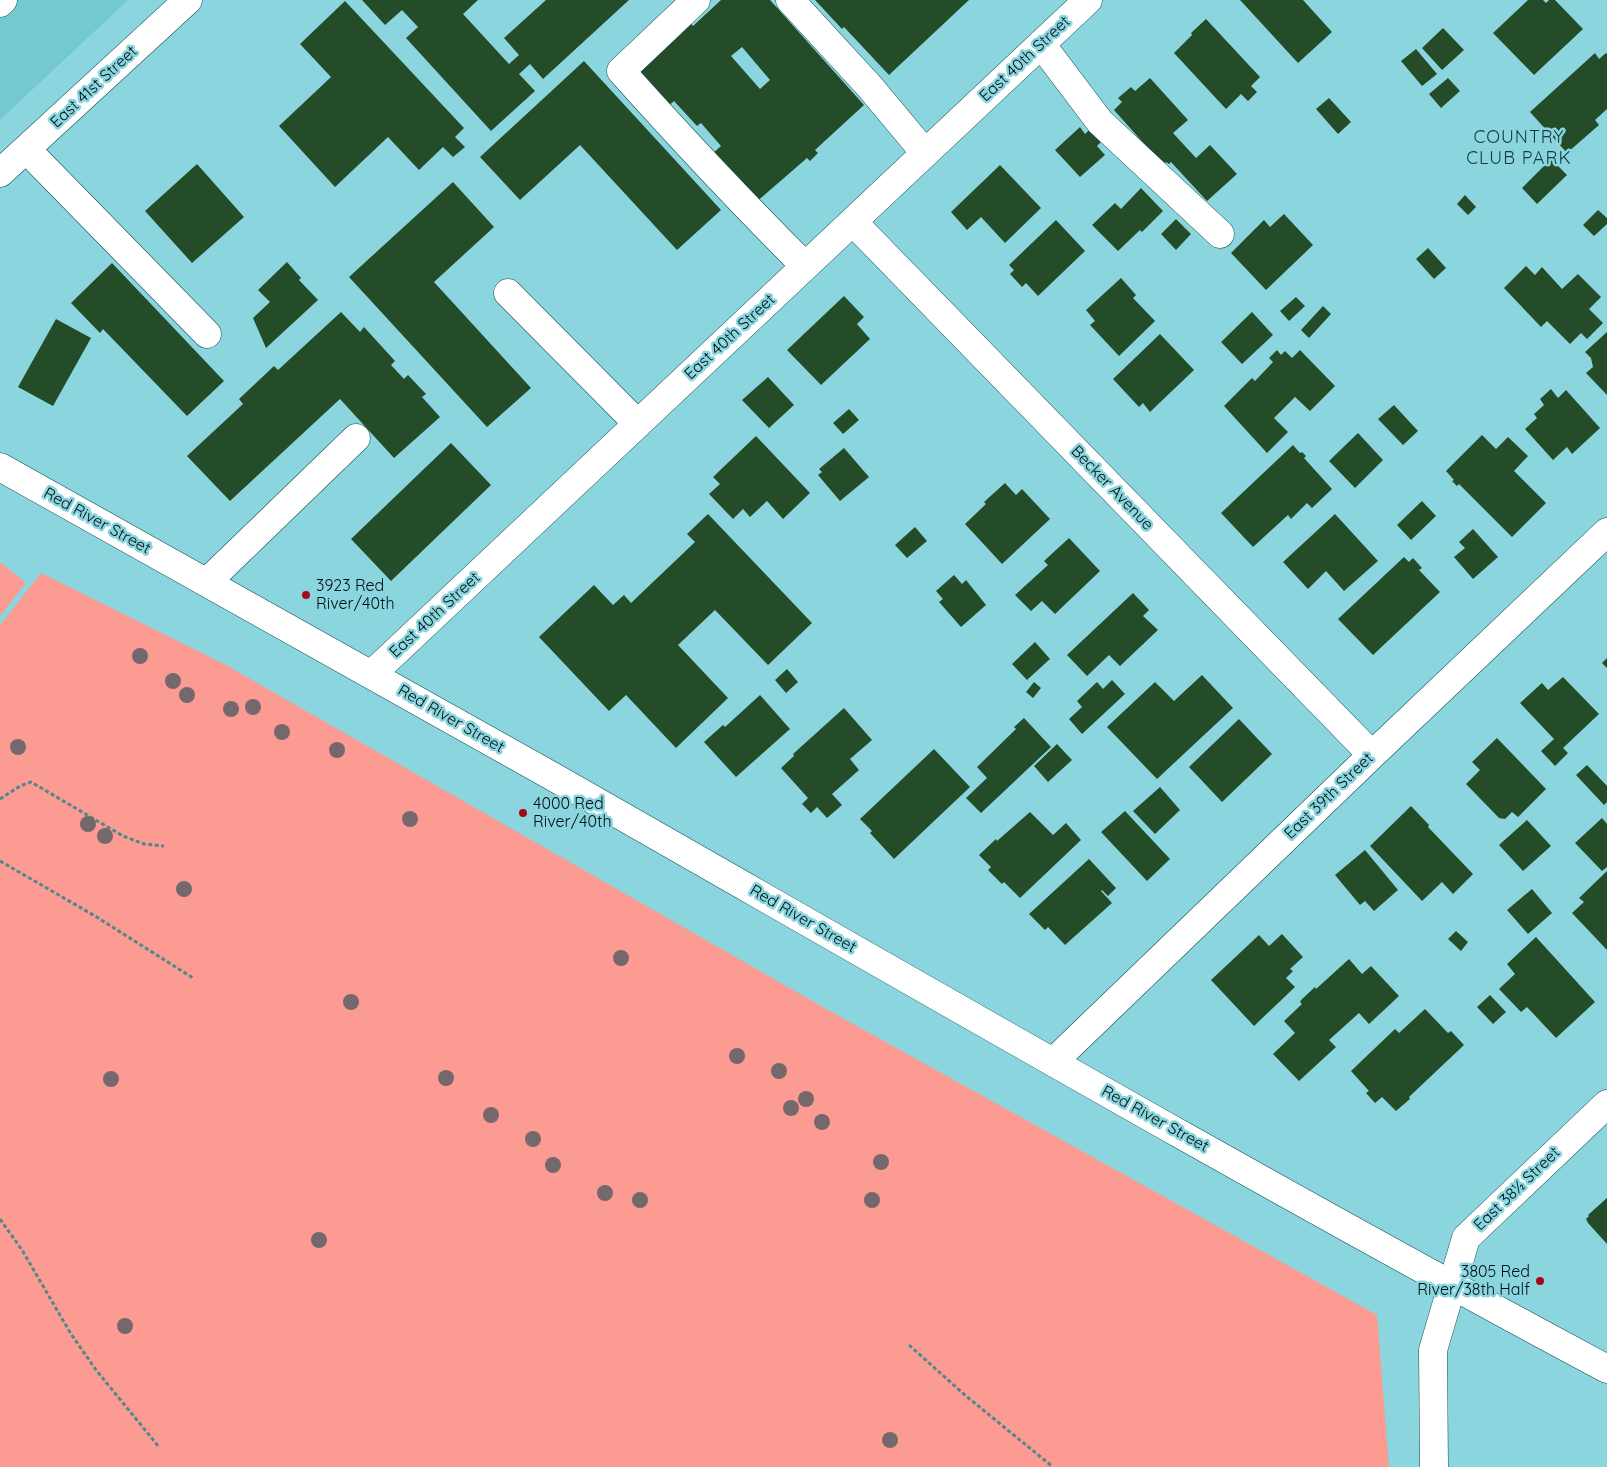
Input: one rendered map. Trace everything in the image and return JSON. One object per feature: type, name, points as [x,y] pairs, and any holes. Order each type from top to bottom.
[{"type":"street","points":[[0,3],[3,0]]},
{"type":"street","name":"East 41st Street","points":[[0,173],[188,0]]},
{"type":"street","points":[[696,0],[621,72],[691,150],[805,266]]},
{"type":"street","points":[[790,0],[870,88],[925,153]]},
{"type":"street","name":"East 40th Street","points":[[372,674],[1088,0]]},
{"type":"street","points":[[1041,44],[1100,122],[1220,234]]},
{"type":"street","points":[[27,150],[207,334]]},
{"type":"street","name":"Becker Avenue","points":[[853,222],[1372,755]]},
{"type":"street","points":[[508,293],[638,424]]},
{"type":"street","points":[[207,582],[356,438]]},
{"type":"street","name":"Red River Street","points":[[0,467],[372,674],[1053,1062],[1452,1286],[1607,1369]]},
{"type":"street","name":"East 39th Street","points":[[1053,1062],[1607,532]]},
{"type":"street","name":"East 38½ Street","points":[[1434,1467],[1433,1350],[1466,1238],[1607,1104]]},
{"type":"path","points":[[0,798],[31,782],[123,836],[144,844],[164,846]]},
{"type":"path","points":[[0,861],[95,916],[194,978]]},
{"type":"path","points":[[0,1219],[22,1250],[76,1342],[96,1370],[159,1447]]},
{"type":"path","points":[[909,1346],[966,1396],[1053,1467]]},
{"type":"shaded area","points":[[0,0],[128,0],[0,120]]},
{"type":"shaded area","points":[[0,562],[26,583],[0,616]]},
{"type":"shaded area","points":[[41,573],[224,664],[828,1010],[1377,1315],[1389,1467],[0,1467],[0,625]]},
{"type":"building","points":[[362,0],[478,0],[463,14],[509,64],[519,55],[504,38],[546,0],[629,0],[543,79],[530,64],[519,74],[535,91],[491,131],[406,38],[418,27],[402,10],[385,25]]},
{"type":"building","points":[[721,0],[770,0],[864,105],[815,150],[818,153],[810,161],[807,158],[754,204],[711,155],[721,146],[701,123],[697,126],[674,101],[664,110],[634,76],[689,21],[693,26]],"holes":[[[742,47],[770,80],[760,89],[731,56]]]},
{"type":"building","points":[[815,0],[969,0],[889,75],[844,27],[842,29]]},
{"type":"building","points":[[1240,0],[1303,0],[1332,32],[1298,63]]},
{"type":"building","points":[[1528,0],[1543,0],[1546,3],[1549,0],[1555,0],[1583,29],[1534,75],[1493,33]]},
{"type":"building","points":[[345,1],[464,128],[455,137],[465,147],[453,157],[443,147],[419,170],[388,137],[335,187],[279,126],[331,77],[300,44]]},
{"type":"building","points":[[1206,19],[1260,77],[1251,86],[1257,92],[1248,101],[1241,94],[1226,109],[1174,53]]},
{"type":"building","points":[[1443,28],[1464,50],[1442,70],[1422,48]]},
{"type":"building","points":[[1416,49],[1437,74],[1422,86],[1401,61]]},
{"type":"building","points":[[1595,53],[1599,59],[1607,54],[1607,109],[1595,120],[1599,125],[1567,153],[1530,112]]},
{"type":"building","points":[[584,61],[721,210],[677,250],[580,145],[520,200],[480,157]]},
{"type":"building","points":[[1150,78],[1188,120],[1173,133],[1196,158],[1210,145],[1237,174],[1207,201],[1171,162],[1169,164],[1166,162],[1163,165],[1114,110],[1122,102],[1118,98],[1131,87],[1135,91]]},
{"type":"building","points":[[1448,78],[1460,91],[1441,108],[1429,94]]},
{"type":"building","points":[[1329,98],[1351,122],[1338,134],[1316,109]]},
{"type":"building","points":[[1093,126],[1105,138],[1097,146],[1105,155],[1080,177],[1055,150],[1080,127],[1085,134]]},
{"type":"building","points":[[1551,159],[1567,175],[1537,204],[1522,188]]},
{"type":"building","points":[[197,164],[244,217],[192,263],[145,211]]},
{"type":"building","points":[[1000,165],[1041,208],[1005,243],[981,217],[967,230],[951,212]]},
{"type":"building","points":[[453,182],[494,227],[434,282],[531,388],[487,427],[349,277]]},
{"type":"building","points":[[1141,188],[1163,211],[1142,232],[1140,230],[1118,251],[1092,225],[1115,203],[1121,209]]},
{"type":"building","points":[[1465,195],[1476,207],[1468,215],[1457,204]]},
{"type":"building","points":[[1598,210],[1607,218],[1607,224],[1594,236],[1583,225]]},
{"type":"building","points":[[1284,214],[1313,245],[1266,290],[1231,253],[1264,220],[1270,227]]},
{"type":"building","points":[[1176,219],[1191,234],[1176,250],[1161,234]]},
{"type":"building","points":[[1056,220],[1085,251],[1038,296],[1026,283],[1022,287],[1010,274],[1014,270],[1009,265]]},
{"type":"building","points":[[1428,248],[1446,268],[1434,279],[1416,259]]},
{"type":"building","points":[[287,262],[301,278],[299,280],[318,300],[266,348],[253,318],[270,302],[258,290]]},
{"type":"building","points":[[112,263],[224,381],[187,416],[103,329],[100,333],[71,303]]},
{"type":"building","points":[[1526,266],[1535,275],[1542,267],[1562,289],[1578,274],[1601,297],[1589,309],[1603,323],[1587,339],[1581,333],[1570,344],[1547,321],[1541,327],[1504,288]]},
{"type":"building","points":[[1121,278],[1136,295],[1133,298],[1155,321],[1119,356],[1090,325],[1095,321],[1086,310]]},
{"type":"building","points":[[844,296],[864,317],[857,324],[870,339],[821,385],[787,350]]},
{"type":"building","points":[[1296,297],[1305,306],[1289,321],[1280,311]]},
{"type":"building","points":[[1323,306],[1331,314],[1309,338],[1301,330]]},
{"type":"building","points":[[341,312],[360,332],[364,327],[395,361],[391,365],[404,379],[408,375],[426,394],[422,397],[440,417],[394,458],[340,399],[230,501],[187,456],[243,404],[239,399],[274,366],[278,370]]},
{"type":"building","points":[[1252,312],[1273,335],[1242,364],[1221,342]]},
{"type":"building","points":[[56,319],[91,338],[53,406],[18,387]]},
{"type":"building","points":[[1607,332],[1607,395],[1586,373],[1593,367],[1591,358],[1585,352]]},
{"type":"building","points":[[1160,334],[1194,370],[1150,412],[1143,403],[1139,407],[1113,379]]},
{"type":"building","points":[[1277,350],[1281,355],[1285,351],[1292,358],[1300,350],[1335,386],[1310,411],[1295,397],[1274,418],[1288,432],[1267,453],[1224,406],[1252,378],[1255,381],[1273,362],[1269,358]]},
{"type":"building","points":[[768,377],[794,405],[769,428],[742,400]]},
{"type":"building","points":[[1551,389],[1558,398],[1566,390],[1600,428],[1572,454],[1567,447],[1553,460],[1525,429],[1537,418],[1534,414],[1544,405],[1540,399]]},
{"type":"building","points":[[1394,405],[1418,431],[1403,445],[1378,419]]},
{"type":"building","points":[[849,409],[859,420],[843,434],[833,423]]},
{"type":"building","points":[[1358,433],[1383,460],[1355,488],[1329,461]]},
{"type":"building","points":[[1482,435],[1496,449],[1508,437],[1528,456],[1514,471],[1546,503],[1512,537],[1459,484],[1457,486],[1452,481],[1454,480],[1446,471]]},
{"type":"building","points":[[756,436],[810,493],[783,519],[767,501],[750,517],[743,509],[733,519],[709,494],[720,484],[713,477]]},
{"type":"building","points":[[451,443],[491,485],[391,581],[351,539]]},
{"type":"building","points":[[1293,445],[1300,453],[1302,452],[1306,456],[1304,458],[1332,489],[1312,508],[1307,503],[1291,519],[1288,515],[1253,547],[1221,513]]},
{"type":"building","points":[[844,448],[869,477],[840,501],[818,475],[822,472],[819,469]]},
{"type":"building","points":[[1005,483],[1016,495],[1022,489],[1050,519],[1002,564],[965,524],[986,504],[984,502]]},
{"type":"building","points":[[1422,501],[1436,516],[1411,540],[1397,525]]},
{"type":"building","points":[[708,514],[812,623],[768,665],[715,610],[678,645],[728,698],[676,748],[626,695],[609,711],[539,637],[594,585],[613,605],[624,595],[631,603],[695,542],[687,534]]},
{"type":"building","points":[[1335,514],[1378,561],[1344,591],[1326,571],[1308,589],[1283,562]]},
{"type":"building","points":[[915,527],[927,541],[907,558],[895,545]]},
{"type":"building","points":[[1473,529],[1498,557],[1473,579],[1454,557],[1465,548],[1459,542]]},
{"type":"building","points":[[1069,538],[1100,571],[1055,614],[1042,601],[1031,611],[1015,595],[1048,565],[1044,561]]},
{"type":"building","points":[[1404,557],[1409,562],[1413,558],[1422,568],[1419,570],[1440,592],[1373,655],[1338,619]]},
{"type":"building","points":[[954,575],[962,584],[966,580],[986,605],[961,627],[939,602],[943,599],[936,591]]},
{"type":"building","points":[[1133,593],[1149,610],[1143,616],[1158,630],[1120,666],[1109,655],[1087,676],[1067,655]]},
{"type":"building","points":[[1035,642],[1050,659],[1027,680],[1012,664]]},
{"type":"building","points":[[1607,658],[1607,668],[1602,663]]},
{"type":"building","points":[[787,669],[798,682],[786,693],[775,680]]},
{"type":"building","points":[[1202,675],[1233,708],[1157,779],[1107,727],[1155,682],[1174,701]]},
{"type":"building","points":[[1563,677],[1599,714],[1563,748],[1568,753],[1555,766],[1541,751],[1554,739],[1520,703],[1542,683],[1548,690]]},
{"type":"building","points":[[1112,680],[1125,694],[1082,734],[1069,719],[1082,707],[1077,701],[1097,682],[1103,689]]},
{"type":"building","points":[[1034,682],[1041,688],[1033,698],[1026,692]]},
{"type":"building","points":[[760,695],[790,729],[736,777],[704,742],[723,725],[725,727]]},
{"type":"building","points":[[844,708],[872,740],[850,759],[859,770],[832,794],[842,805],[827,818],[817,807],[811,813],[802,804],[808,798],[781,768],[794,756],[793,754]]},
{"type":"building","points":[[1024,718],[1051,747],[981,813],[966,798],[987,778],[977,767],[1016,729],[1014,727]]},
{"type":"building","points":[[1239,719],[1272,754],[1222,802],[1189,767]]},
{"type":"building","points":[[1497,738],[1546,789],[1518,817],[1512,812],[1505,819],[1499,818],[1466,784],[1480,770],[1472,762]]},
{"type":"building","points":[[1057,744],[1072,760],[1048,782],[1034,766]]},
{"type":"building","points":[[934,749],[970,787],[894,859],[860,819]]},
{"type":"building","points":[[1587,765],[1607,786],[1607,802],[1604,805],[1576,775]]},
{"type":"building","points":[[1160,787],[1180,810],[1155,834],[1133,811]]},
{"type":"building","points":[[1411,806],[1429,825],[1428,827],[1473,874],[1453,894],[1442,882],[1422,901],[1370,846]]},
{"type":"building","points":[[1125,811],[1170,859],[1147,881],[1101,832]]},
{"type":"building","points":[[1030,812],[1053,835],[1066,823],[1081,840],[1020,898],[1004,882],[1002,884],[988,870],[991,867],[979,855]]},
{"type":"building","points":[[1602,818],[1607,824],[1607,867],[1602,871],[1575,843]]},
{"type":"building","points":[[1527,820],[1551,846],[1523,871],[1499,845]]},
{"type":"building","points":[[1365,850],[1398,890],[1374,911],[1365,901],[1360,905],[1335,875]]},
{"type":"building","points":[[1089,859],[1116,888],[1108,896],[1101,891],[1112,903],[1065,945],[1048,927],[1045,930],[1029,914]]},
{"type":"building","points":[[1607,871],[1607,950],[1572,913],[1584,902],[1579,898]]},
{"type":"building","points":[[1532,889],[1552,913],[1528,934],[1507,910]]},
{"type":"building","points":[[1456,931],[1468,942],[1461,951],[1448,939]]},
{"type":"building","points":[[1282,934],[1303,957],[1290,969],[1293,971],[1286,978],[1295,987],[1254,1026],[1211,980],[1259,935],[1269,946]]},
{"type":"building","points":[[1536,937],[1595,1002],[1556,1038],[1527,1007],[1521,1012],[1499,989],[1515,974],[1507,964]]},
{"type":"building","points":[[1349,959],[1362,974],[1371,966],[1399,996],[1369,1024],[1359,1013],[1329,1040],[1336,1047],[1299,1081],[1273,1054],[1295,1033],[1284,1021],[1302,1004],[1301,1000]]},
{"type":"building","points":[[1490,995],[1506,1012],[1493,1024],[1477,1007]]},
{"type":"building","points":[[1425,1009],[1448,1033],[1451,1031],[1464,1045],[1396,1111],[1382,1097],[1375,1103],[1366,1093],[1369,1091],[1351,1071],[1395,1029],[1399,1033]]},
{"type":"building","points":[[1607,1198],[1607,1244],[1586,1219]]},
{"type":"place","name":"3923 Red River/40th","points":[[306,595]]},
{"type":"place","name":"4000 Red River/40th","points":[[523,813]]},
{"type":"place","name":"3805 Red River/38th Half","points":[[1540,1281]]},
{"type":"district","name":"COUNTRY CLUB PARK","points":[[1519,148]]}]
